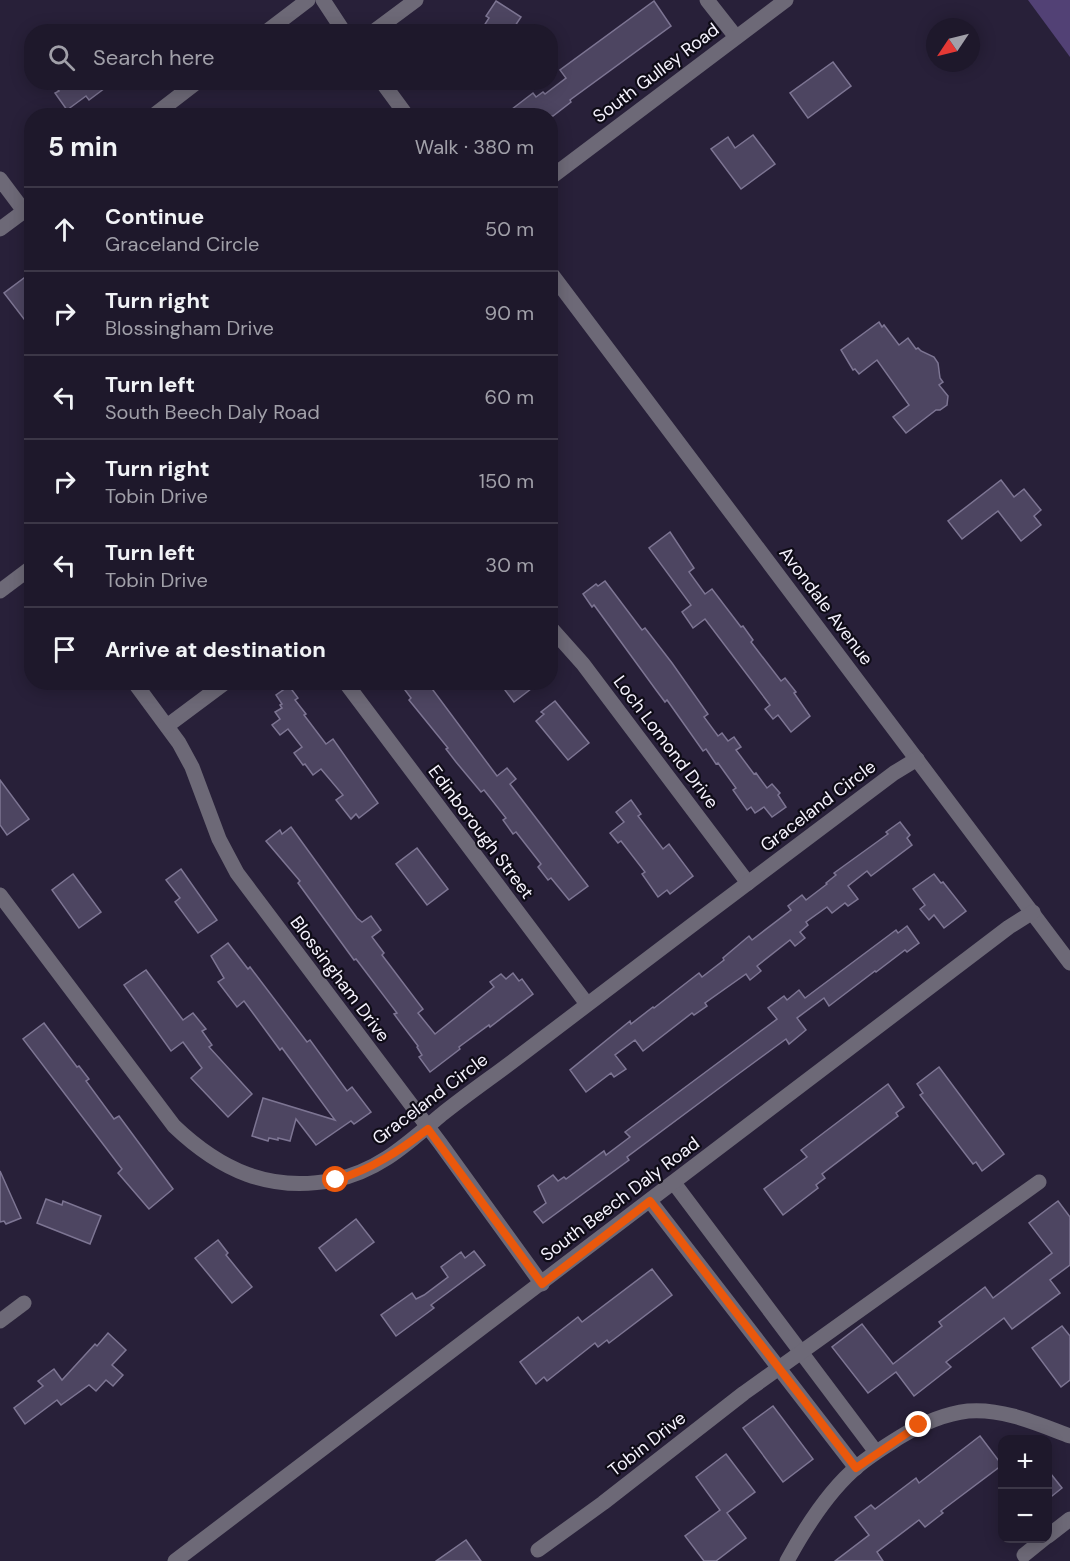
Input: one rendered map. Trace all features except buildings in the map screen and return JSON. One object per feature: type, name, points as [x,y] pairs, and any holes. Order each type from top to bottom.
[{"type":"street","points":[[276,24],[308,0]]},
{"type":"street","points":[[323,0],[339,24]]},
{"type":"street","points":[[384,24],[416,0]]},
{"type":"street","points":[[707,0],[736,38]]},
{"type":"street","name":"South Gulley Road","points":[[558,172],[786,0]]},
{"type":"street","points":[[163,108],[187,90]]},
{"type":"street","points":[[388,90],[401,108]]},
{"type":"street","points":[[0,178],[24,204]]},
{"type":"street","points":[[0,229],[24,211]]},
{"type":"street","name":"Avondale Avenue","points":[[558,283],[1070,963]]},
{"type":"street","points":[[0,591],[24,573]]},
{"type":"street","name":"Loch Lomond Drive","points":[[558,636],[583,663],[748,883]]},
{"type":"street","name":"Blossingham Drive","points":[[140,690],[167,726],[192,767],[219,839],[237,873],[542,1284]]},
{"type":"street","points":[[167,726],[215,690]]},
{"type":"street","name":"Edinborough Street","points":[[351,690],[587,1004]]},
{"type":"street","name":"Graceland Circle","points":[[0,895],[174,1126],[194,1145],[212,1158],[253,1177],[276,1182],[336,1180],[367,1170],[391,1156],[587,1004],[894,773],[917,759]]},
{"type":"street","name":"South Beech Daly Road","points":[[175,1561],[1009,927],[1033,912]]},
{"type":"street","name":"Tobin Drive","points":[[538,1550],[603,1503],[779,1367],[1039,1182]]},
{"type":"street","points":[[674,1183],[876,1452]]},
{"type":"street","points":[[650,1201],[856,1468]]},
{"type":"street","points":[[0,1321],[24,1303]]},
{"type":"street","points":[[787,1561],[803,1532],[856,1468],[876,1452],[919,1425],[942,1416],[969,1411],[992,1412],[1016,1416],[1070,1436]]},
{"type":"street","points":[[1052,1533],[1070,1519]]},
{"type":"street","points":[[1024,1554],[1039,1543]]},
{"type":"shaded area","points":[[1028,0],[1070,0],[1070,57]]},
{"type":"route","points":[[336,1180],[367,1170],[428,1129],[542,1284],[650,1201],[856,1468],[876,1452],[919,1425]]}]
